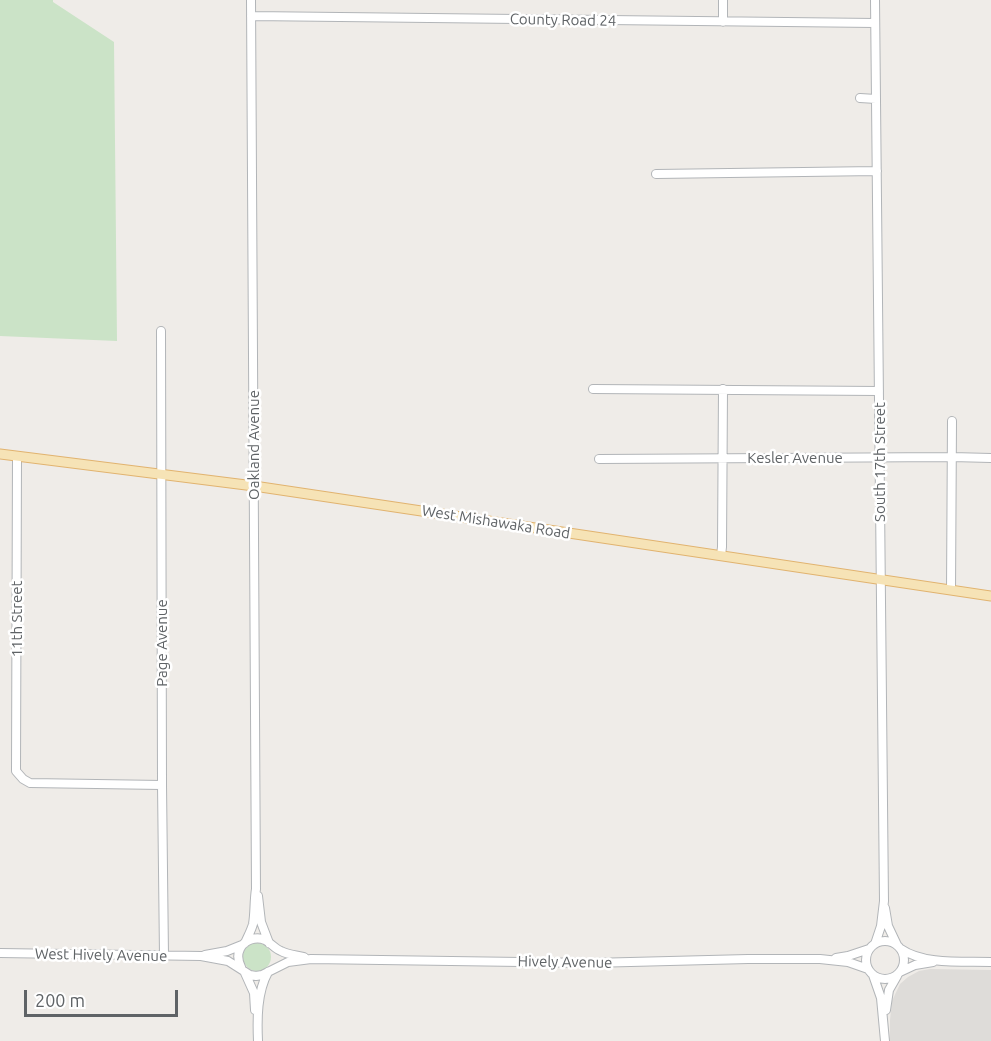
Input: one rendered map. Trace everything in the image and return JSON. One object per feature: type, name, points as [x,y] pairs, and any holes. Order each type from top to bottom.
[{"type":"main road","name":"West Mishawaka Road","points":[[0,454],[254,486],[991,596]]},
{"type":"street","name":"Oakland Avenue","points":[[243,944],[253,924],[256,889],[250,0]]},
{"type":"street","points":[[723,0],[723,22]]},
{"type":"street","name":"South 17th Street","points":[[875,0],[884,901]]},
{"type":"street","name":"County Road 24","points":[[251,16],[875,23]]},
{"type":"street","points":[[860,98],[876,99]]},
{"type":"street","points":[[656,174],[878,171]]},
{"type":"street","name":"Page Avenue","points":[[161,331],[164,956]]},
{"type":"street","points":[[593,389],[879,391]]},
{"type":"street","points":[[721,555],[723,389]]},
{"type":"street","points":[[951,590],[952,421]]},
{"type":"street","name":"11th Street","points":[[17,456],[16,771],[26,781],[162,785]]},
{"type":"street","name":"Kesler Avenue","points":[[599,459],[991,459]]},
{"type":"street","name":"Oakland Avenue","points":[[256,889],[261,922],[270,944]]},
{"type":"street","points":[[884,901],[881,926],[866,961],[881,998],[885,1041]]},
{"type":"street","points":[[884,901],[888,927],[904,958],[903,966],[889,990],[884,1026]]},
{"type":"street","name":"Hively Avenue","points":[[201,956],[227,951],[257,938],[286,954],[311,959]]},
{"type":"street","points":[[872,947],[887,941],[918,957],[991,962]]},
{"type":"street","points":[[243,944],[238,957],[254,993],[258,1041]]},
{"type":"street","points":[[257,1022],[262,985],[276,958],[270,944]]},
{"type":"street","name":"Hively Avenue","points":[[820,960],[848,956],[872,947]]},
{"type":"street","name":"West Hively Avenue","points":[[0,953],[201,956]]},
{"type":"street","name":"Hively Avenue","points":[[201,956],[228,961],[249,975],[256,976],[288,962],[311,959],[591,963],[726,959],[820,960],[854,964],[870,972]]},
{"type":"street","points":[[870,972],[879,979],[886,979],[917,964],[946,960]]},
{"type":"shaded area","points":[[930,969],[991,970],[991,1041],[890,1041],[892,1001],[900,984],[919,971]]},
{"type":"green space","points":[[0,0],[53,0],[114,42],[117,341],[0,336]]},
{"type":"green space","points":[[257,943],[267,947],[271,957],[267,967],[257,971],[247,967],[243,957],[247,947]]}]
